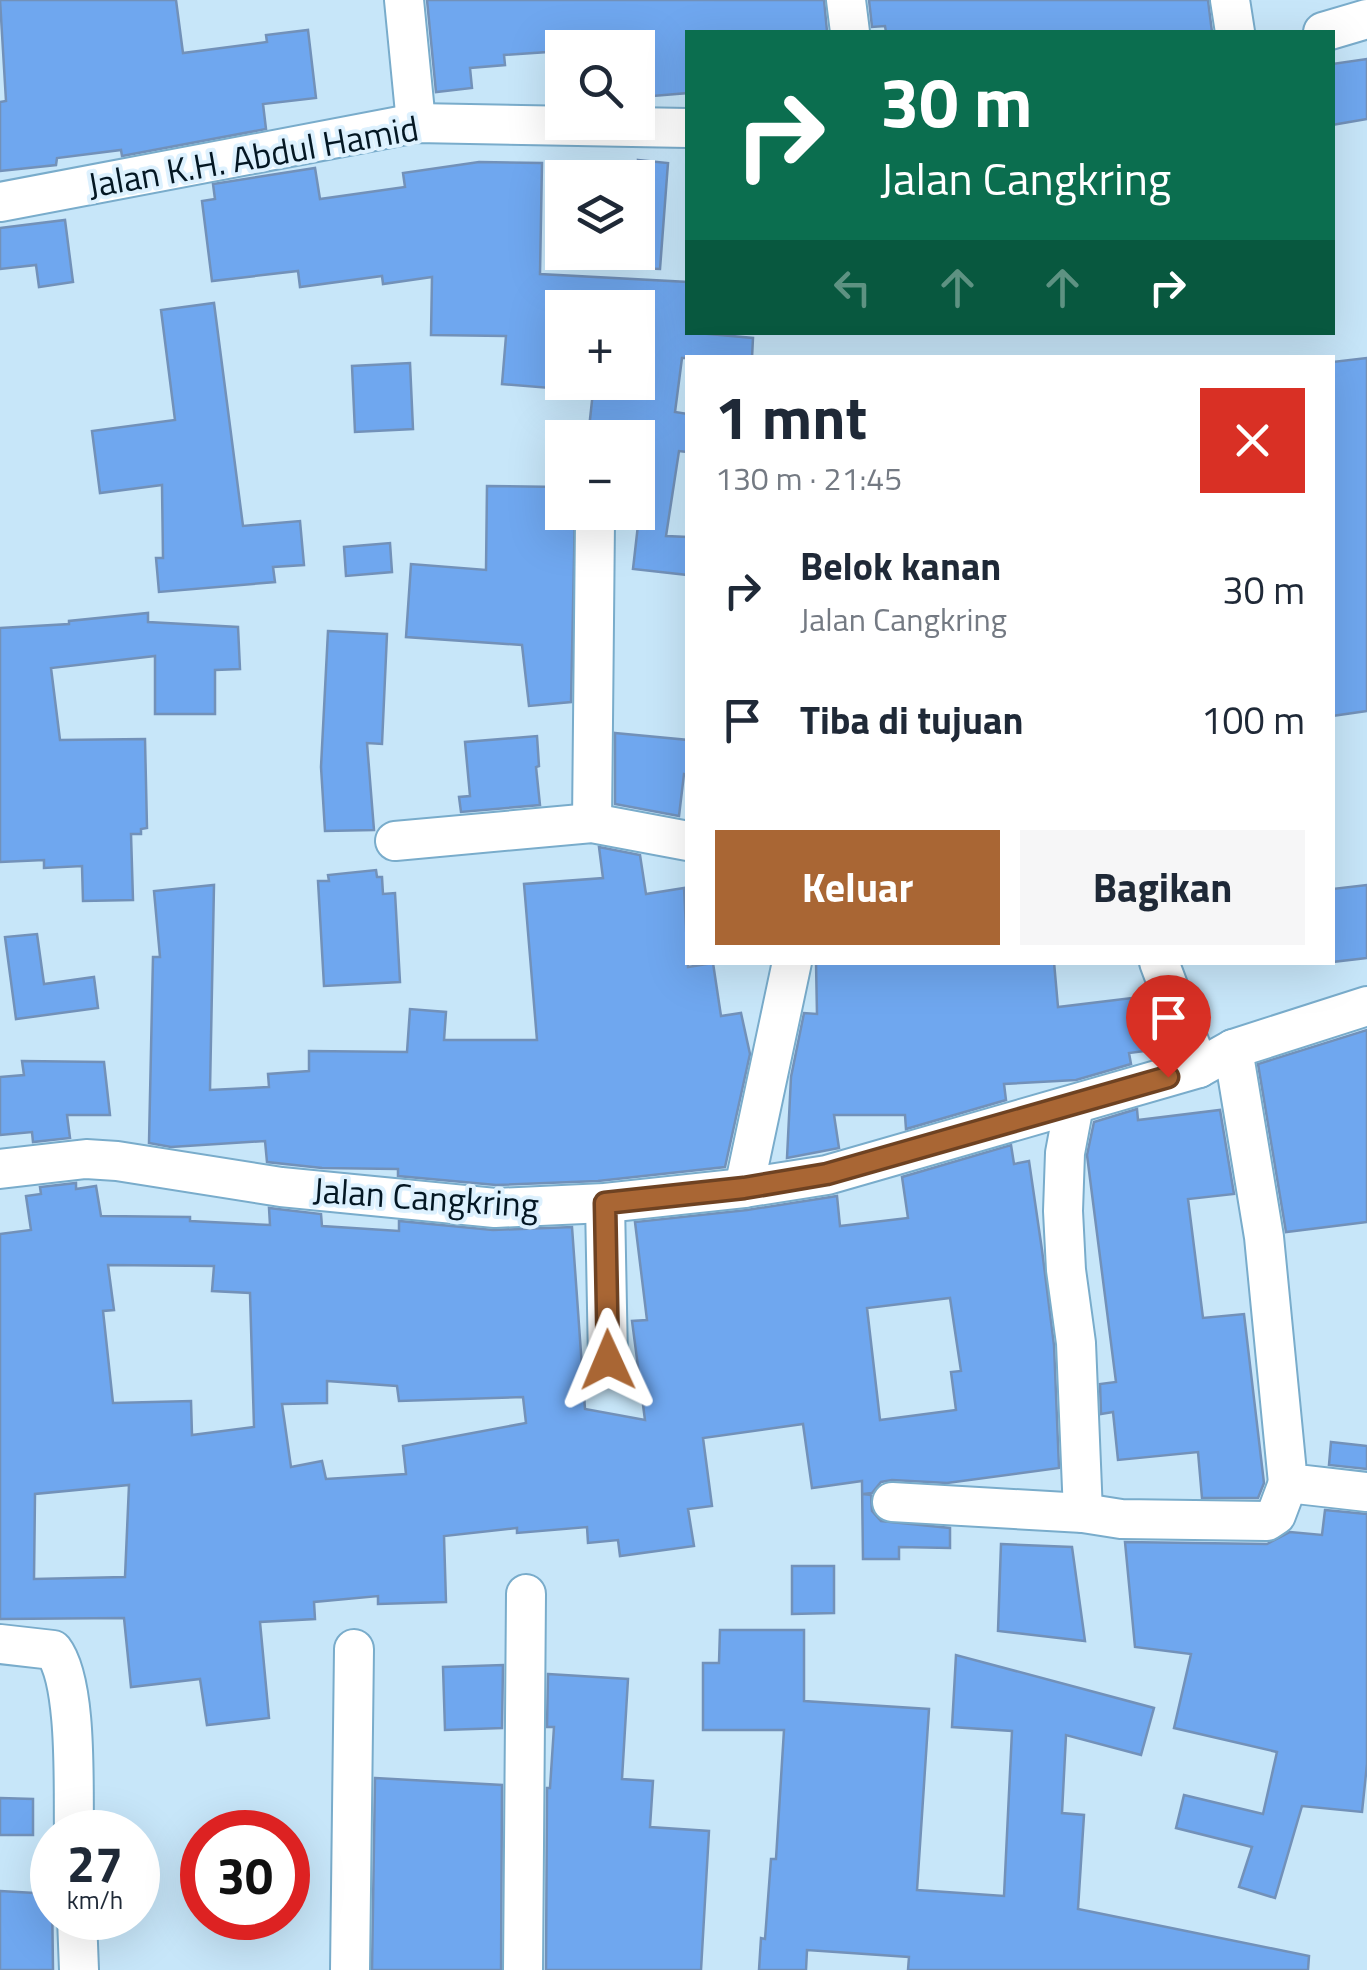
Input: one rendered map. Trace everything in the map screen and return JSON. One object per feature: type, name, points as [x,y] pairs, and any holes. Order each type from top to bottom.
[{"type":"street","points":[[404,0],[416,123]]},
{"type":"street","points":[[846,0],[850,30]]},
{"type":"street","points":[[1230,0],[1235,30]]},
{"type":"street","points":[[1329,30],[1367,19]]},
{"type":"street","name":"Jalan K.H. Abdul Hamid","points":[[0,202],[416,123],[685,128]]},
{"type":"street","points":[[592,822],[595,530]]},
{"type":"street","points":[[395,841],[592,822],[685,839]]},
{"type":"street","points":[[744,1188],[791,965]]},
{"type":"street","points":[[1160,965],[1198,1068]]},
{"type":"street","name":"Jalan Cangkring","points":[[0,1169],[86,1159],[117,1160],[281,1186],[495,1208],[605,1203],[744,1188],[827,1174],[1074,1105],[1198,1068],[1233,1049],[1367,1006]]},
{"type":"street","points":[[892,1502],[1082,1513],[1120,1519],[1267,1521],[1276,1515],[1288,1483],[1264,1237],[1233,1049]]},
{"type":"street","points":[[1074,1105],[1065,1153],[1063,1210],[1076,1343],[1082,1513]]},
{"type":"street","points":[[605,1203],[608,1360]]},
{"type":"street","points":[[1288,1483],[1367,1492]]},
{"type":"street","points":[[523,1970],[526,1594]]},
{"type":"street","points":[[0,1644],[53,1650],[61,1660],[70,1706],[73,1810]]},
{"type":"street","points":[[350,1970],[354,1650]]},
{"type":"street","points":[[78,1940],[79,1970]]},
{"type":"building","points":[[0,0],[176,0],[183,53],[267,42],[266,35],[308,30],[316,98],[263,104],[266,129],[122,156],[121,150],[57,158],[56,165],[0,171],[0,102],[6,101]]},
{"type":"building","points":[[427,0],[824,0],[827,30],[685,30],[685,93],[655,96],[655,30],[545,30],[545,52],[504,55],[505,65],[470,68],[472,88],[436,92]]},
{"type":"building","points":[[869,0],[1208,0],[1212,30],[886,30],[885,26],[872,27]]},
{"type":"building","points":[[1367,59],[1367,119],[1335,124],[1335,64]]},
{"type":"building","points":[[479,162],[542,163],[540,274],[685,282],[685,335],[753,338],[752,355],[682,358],[675,412],[685,414],[685,452],[679,451],[666,536],[685,537],[685,575],[633,569],[637,530],[655,530],[655,420],[590,420],[592,400],[655,400],[655,290],[545,290],[545,388],[502,384],[506,336],[431,335],[432,277],[383,284],[382,276],[300,287],[298,271],[212,281],[202,201],[215,199],[213,184],[315,168],[320,199],[405,187],[403,173]]},
{"type":"building","points":[[655,162],[668,163],[660,269],[655,269]]},
{"type":"building","points":[[65,220],[73,282],[39,287],[36,265],[0,269],[0,228]]},
{"type":"building","points":[[214,303],[243,526],[300,521],[304,565],[273,567],[275,582],[159,592],[156,558],[163,558],[162,485],[100,493],[92,431],[175,420],[161,310]]},
{"type":"building","points":[[1367,358],[1367,711],[1335,716],[1335,362]]},
{"type":"building","points":[[410,363],[413,429],[355,432],[352,366]]},
{"type":"building","points":[[487,486],[545,487],[545,530],[575,530],[571,702],[529,706],[522,645],[406,637],[411,564],[486,570]]},
{"type":"building","points":[[390,543],[392,572],[346,576],[344,547]]},
{"type":"building","points":[[148,613],[148,622],[238,627],[240,669],[215,670],[215,714],[155,714],[155,656],[51,668],[60,740],[145,739],[147,828],[141,829],[141,834],[131,834],[133,900],[83,901],[82,866],[44,868],[44,860],[0,862],[0,628]]},
{"type":"building","points":[[328,631],[387,634],[382,744],[367,743],[374,830],[325,831],[321,767]]},
{"type":"building","points":[[615,733],[685,740],[679,816],[615,804]]},
{"type":"building","points":[[537,736],[540,805],[461,812],[459,797],[470,796],[465,742]]},
{"type":"building","points":[[599,847],[640,855],[646,894],[684,888],[685,965],[713,965],[721,1016],[741,1013],[750,1054],[725,1167],[598,1181],[496,1185],[398,1176],[398,1169],[322,1168],[267,1162],[265,1141],[171,1147],[149,1143],[153,957],[160,957],[154,891],[214,885],[210,1090],[269,1087],[268,1074],[309,1071],[309,1051],[407,1052],[410,1009],[446,1012],[444,1040],[537,1040],[524,884],[603,878]]},
{"type":"building","points":[[376,870],[377,877],[382,877],[383,894],[395,893],[400,982],[324,986],[318,881],[329,881],[328,875]]},
{"type":"building","points":[[1367,885],[1367,958],[1335,962],[1335,889]]},
{"type":"building","points":[[37,934],[44,984],[94,977],[98,1008],[16,1019],[5,937]]},
{"type":"building","points":[[816,965],[1054,965],[1058,1007],[1148,996],[1168,1048],[1129,1053],[1131,1064],[1076,1080],[1004,1084],[1006,1100],[906,1129],[905,1115],[834,1115],[839,1148],[787,1158],[791,1077],[804,1013],[817,1014]]},
{"type":"building","points":[[1367,1030],[1367,1222],[1286,1232],[1258,1064]]},
{"type":"building","points":[[22,1061],[104,1062],[110,1115],[67,1115],[70,1138],[33,1142],[32,1132],[0,1135],[0,1077],[24,1075]]},
{"type":"building","points":[[1137,1109],[1138,1120],[1220,1110],[1234,1194],[1188,1199],[1203,1318],[1244,1314],[1264,1483],[1258,1498],[1202,1498],[1198,1452],[1118,1460],[1113,1412],[1101,1414],[1100,1384],[1116,1382],[1087,1155],[1094,1122]]},
{"type":"building","points":[[1011,1145],[1014,1164],[1029,1161],[1042,1250],[1054,1345],[1059,1468],[947,1483],[892,1480],[881,1482],[872,1493],[863,1494],[871,1495],[872,1511],[881,1521],[950,1528],[950,1548],[899,1547],[899,1559],[863,1559],[862,1481],[812,1488],[803,1424],[703,1438],[712,1506],[688,1509],[694,1546],[620,1556],[618,1540],[588,1543],[587,1527],[517,1533],[517,1528],[444,1536],[446,1602],[378,1604],[378,1596],[314,1602],[315,1619],[260,1622],[269,1718],[207,1725],[200,1679],[131,1687],[124,1618],[0,1619],[0,1234],[31,1230],[26,1196],[41,1194],[40,1187],[76,1183],[76,1189],[96,1186],[101,1216],[190,1217],[190,1221],[270,1225],[269,1208],[321,1214],[322,1226],[399,1231],[399,1221],[493,1230],[572,1227],[585,1409],[645,1420],[632,1321],[647,1320],[635,1222],[837,1196],[840,1226],[908,1218],[902,1177]],"holes":[[[108,1265],[214,1266],[212,1291],[250,1293],[254,1427],[192,1435],[191,1401],[113,1403],[103,1311],[114,1310]],[[950,1298],[961,1371],[951,1372],[956,1410],[880,1420],[867,1308]],[[327,1381],[397,1386],[399,1401],[523,1397],[526,1423],[403,1446],[406,1474],[326,1479],[322,1461],[291,1467],[282,1404],[327,1403]],[[129,1485],[125,1577],[34,1579],[35,1494]]]},
{"type":"building","points":[[1331,1442],[1367,1446],[1367,1469],[1329,1465]]},
{"type":"building","points":[[1325,1510],[1367,1514],[1367,1764],[1362,1812],[1302,1806],[1275,1898],[1239,1887],[1252,1847],[1176,1828],[1184,1795],[1263,1814],[1277,1752],[1174,1728],[1191,1654],[1135,1647],[1125,1542],[1267,1544],[1290,1532],[1322,1535]]},
{"type":"building","points":[[1001,1544],[1072,1547],[1085,1641],[998,1631]]},
{"type":"building","points":[[792,1566],[834,1566],[834,1613],[792,1614]]},
{"type":"building","points":[[720,1630],[804,1630],[804,1701],[929,1709],[917,1890],[1004,1896],[1012,1731],[952,1727],[956,1655],[1154,1708],[1141,1755],[1066,1735],[1062,1813],[1084,1815],[1078,1909],[1309,1956],[1308,1970],[908,1970],[909,1957],[807,1950],[806,1970],[759,1970],[771,1859],[776,1859],[784,1730],[703,1730],[703,1663],[719,1663]]},
{"type":"building","points":[[503,1665],[502,1728],[445,1730],[443,1667]]},
{"type":"building","points":[[548,1674],[628,1679],[622,1779],[653,1781],[650,1827],[709,1831],[701,1970],[546,1970],[547,1788],[554,1727],[547,1727]]},
{"type":"building","points":[[375,1778],[502,1785],[501,1970],[372,1970]]},
{"type":"building","points":[[0,1798],[33,1799],[30,1835],[0,1835]]},
{"type":"building","points":[[0,1891],[30,1893],[30,1940],[53,1940],[53,1970],[0,1970]]},
{"type":"route","points":[[608,1360],[605,1203],[744,1188],[827,1174],[1168,1077]]}]
